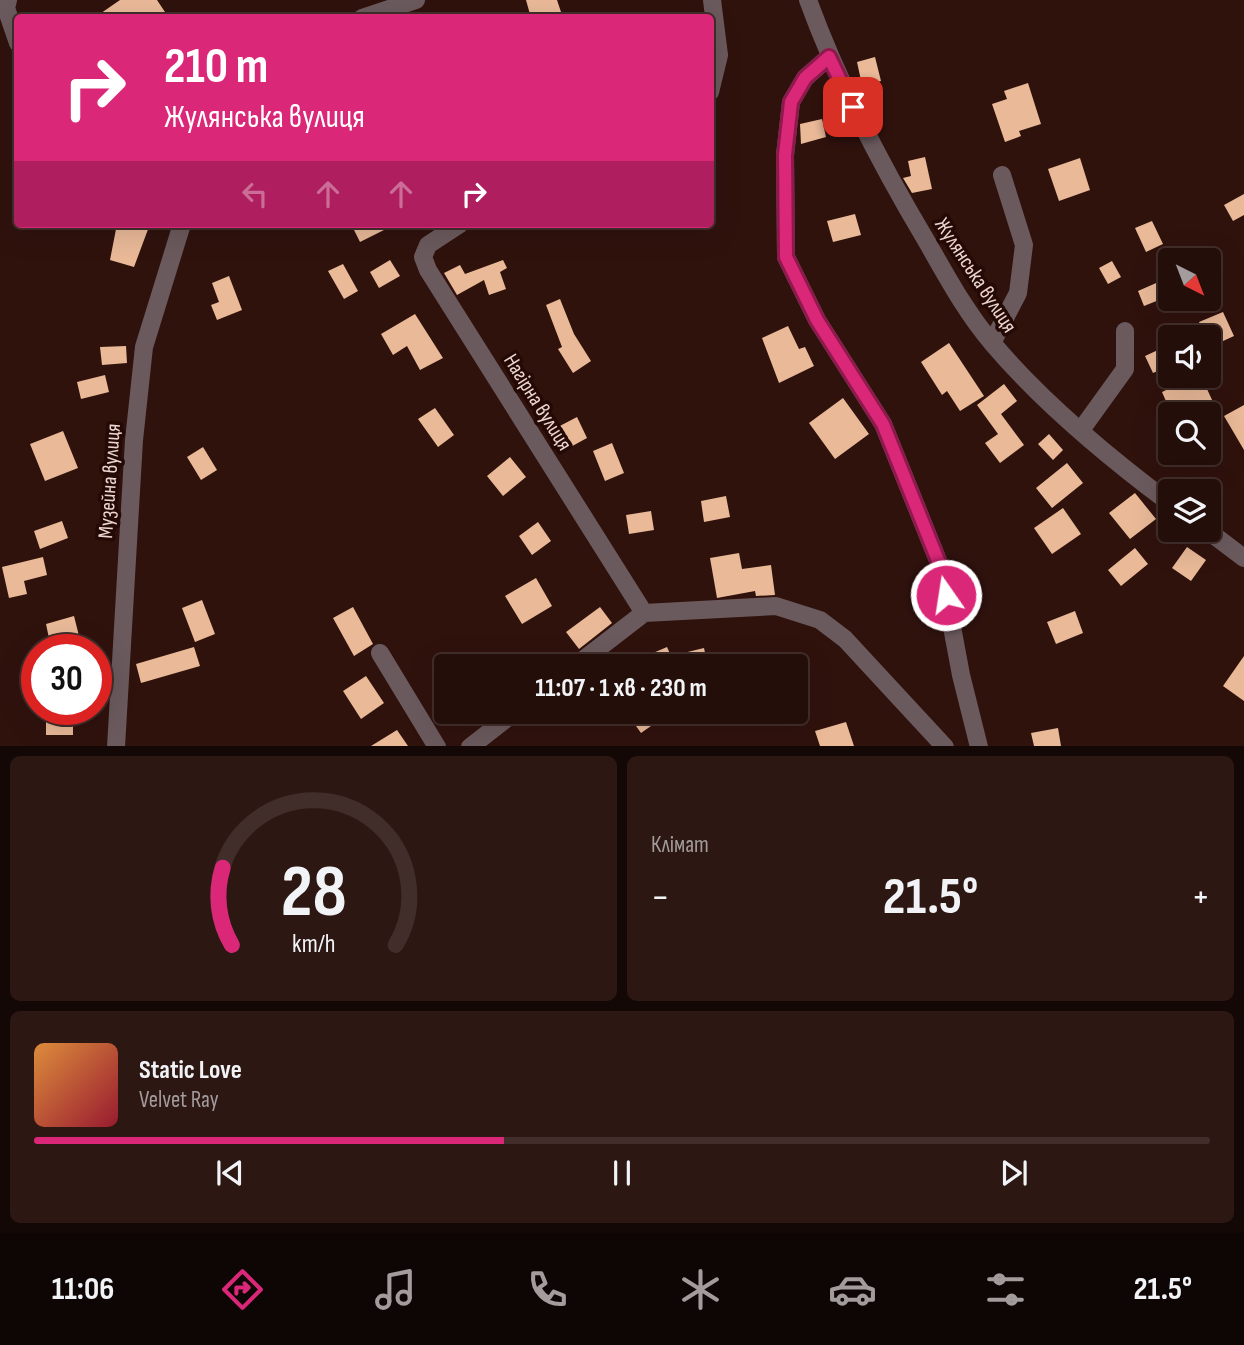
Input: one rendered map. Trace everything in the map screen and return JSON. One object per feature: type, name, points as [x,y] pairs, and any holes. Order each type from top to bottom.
[{"type":"street","points":[[8,0],[6,8],[14,31]]},
{"type":"street","points":[[374,14],[416,0]]},
{"type":"street","name":"Жулянська вулиця","points":[[808,0],[829,57],[891,181],[953,286],[992,343],[1081,429],[1158,492]]},
{"type":"street","points":[[714,16],[719,55],[714,76]]},
{"type":"street","points":[[829,57],[805,78],[791,102],[785,155],[786,257],[817,320],[883,424],[941,568],[961,675],[979,746]]},
{"type":"street","points":[[992,343],[1018,293],[1024,245],[1002,175]]},
{"type":"street","name":"Музейна вулиця","points":[[116,746],[134,440],[144,347],[181,228]]},
{"type":"street","name":"Нагірна вулиця","points":[[454,228],[428,245],[424,257],[428,270],[644,613]]},
{"type":"street","points":[[1081,429],[1125,369],[1125,331]]},
{"type":"street","points":[[1221,540],[1242,553]]},
{"type":"street","points":[[591,654],[644,613],[776,606],[820,620],[845,639],[944,746]]},
{"type":"street","points":[[380,653],[436,746]]},
{"type":"street","points":[[471,746],[500,724]]},
{"type":"building","points":[[120,0],[157,0],[166,14],[100,14]]},
{"type":"building","points":[[526,0],[557,0],[561,12],[551,14],[530,14]]},
{"type":"building","points":[[875,57],[881,81],[862,85],[857,62]]},
{"type":"building","points":[[1028,83],[1041,124],[1019,131],[1021,136],[1005,142],[992,104],[1007,99],[1004,91]]},
{"type":"building","points":[[822,119],[826,137],[801,144],[800,124]]},
{"type":"building","points":[[925,157],[932,189],[912,193],[903,178],[911,176],[908,161]]},
{"type":"building","points":[[1080,158],[1090,190],[1059,201],[1048,169]]},
{"type":"building","points":[[1244,194],[1244,215],[1233,221],[1224,205]]},
{"type":"building","points":[[855,214],[861,235],[833,242],[827,221]]},
{"type":"building","points":[[1152,221],[1163,244],[1146,252],[1135,228]]},
{"type":"building","points":[[116,228],[149,228],[134,267],[110,260]]},
{"type":"building","points":[[353,228],[388,228],[360,242]]},
{"type":"building","points":[[390,260],[400,276],[379,288],[370,272]]},
{"type":"building","points":[[503,260],[507,268],[500,272],[506,289],[489,295],[484,280],[457,295],[444,273],[460,265],[465,274]]},
{"type":"building","points":[[1112,261],[1121,277],[1108,284],[1099,268]]},
{"type":"building","points":[[343,264],[358,291],[344,299],[328,271]]},
{"type":"building","points":[[229,276],[242,310],[217,320],[211,305],[219,302],[212,283]]},
{"type":"building","points":[[1158,282],[1158,300],[1144,306],[1138,291]]},
{"type":"building","points":[[560,299],[574,334],[591,361],[573,373],[558,349],[562,347],[546,305]]},
{"type":"building","points":[[1223,312],[1234,336],[1221,342],[1221,325],[1200,325],[1199,322]]},
{"type":"building","points":[[415,314],[443,358],[420,370],[407,346],[393,355],[381,334]]},
{"type":"building","points":[[788,326],[799,349],[805,347],[814,366],[779,383],[762,338]]},
{"type":"building","points":[[949,343],[984,396],[960,411],[947,391],[942,395],[921,362]]},
{"type":"building","points":[[126,346],[127,363],[102,365],[100,347]]},
{"type":"building","points":[[1158,350],[1158,371],[1153,373],[1145,356]]},
{"type":"building","points":[[105,375],[109,392],[81,399],[77,382]]},
{"type":"building","points":[[1004,384],[1017,401],[1001,414],[1024,445],[1000,463],[985,443],[998,434],[977,405]]},
{"type":"building","points":[[1170,388],[1207,388],[1213,402],[1166,402],[1162,392]]},
{"type":"building","points":[[843,398],[869,434],[835,459],[809,423]]},
{"type":"building","points":[[1244,405],[1244,450],[1224,416]]},
{"type":"building","points":[[435,408],[454,435],[438,447],[418,419]]},
{"type":"building","points":[[577,417],[587,438],[565,450],[554,429]]},
{"type":"building","points":[[63,431],[78,468],[45,481],[30,444]]},
{"type":"building","points":[[1049,434],[1063,450],[1053,460],[1038,444]]},
{"type":"building","points":[[612,443],[624,473],[605,481],[593,451]]},
{"type":"building","points":[[203,447],[217,470],[201,480],[187,457]]},
{"type":"building","points":[[510,457],[526,477],[503,496],[487,476]]},
{"type":"building","points":[[1067,463],[1083,483],[1052,508],[1036,488]]},
{"type":"building","points":[[1135,493],[1156,519],[1130,539],[1109,513]]},
{"type":"building","points":[[726,496],[730,517],[704,522],[701,501]]},
{"type":"building","points":[[1063,508],[1081,534],[1052,554],[1034,528]]},
{"type":"building","points":[[651,511],[654,530],[629,534],[626,515]]},
{"type":"building","points":[[62,521],[68,538],[40,549],[34,531]]},
{"type":"building","points":[[538,522],[551,541],[532,555],[519,536]]},
{"type":"building","points":[[1187,547],[1206,560],[1191,581],[1172,568]]},
{"type":"building","points":[[1135,548],[1148,564],[1121,586],[1108,570]]},
{"type":"building","points":[[739,553],[742,569],[771,565],[775,595],[756,596],[755,591],[717,598],[710,558]]},
{"type":"building","points":[[43,557],[47,575],[24,581],[27,594],[9,598],[2,567]]},
{"type":"building","points":[[536,578],[552,606],[522,624],[505,596]]},
{"type":"building","points":[[202,600],[215,634],[195,642],[182,608]]},
{"type":"building","points":[[353,607],[373,644],[354,656],[333,618]]},
{"type":"building","points":[[600,607],[612,623],[579,649],[566,632]]},
{"type":"building","points":[[1075,611],[1083,633],[1056,644],[1047,622]]},
{"type":"building","points":[[74,616],[78,634],[48,634],[46,624]]},
{"type":"building","points":[[194,647],[200,666],[141,683],[136,664]]},
{"type":"building","points":[[667,647],[670,654],[654,654]]},
{"type":"building","points":[[704,648],[705,654],[679,654]]},
{"type":"building","points":[[1244,656],[1244,701],[1223,686]]},
{"type":"building","points":[[366,676],[384,703],[361,719],[343,691]]},
{"type":"building","points":[[846,722],[854,746],[820,746],[815,731]]},
{"type":"building","points":[[635,724],[654,724],[641,733]]},
{"type":"building","points":[[46,725],[73,725],[73,735],[46,735]]},
{"type":"building","points":[[1058,728],[1061,746],[1034,746],[1031,733]]},
{"type":"building","points":[[397,730],[408,746],[371,746]]},
{"type":"route","points":[[853,107],[829,57],[805,78],[791,102],[785,155],[786,257],[817,320],[883,424],[941,568],[946,595]]}]
